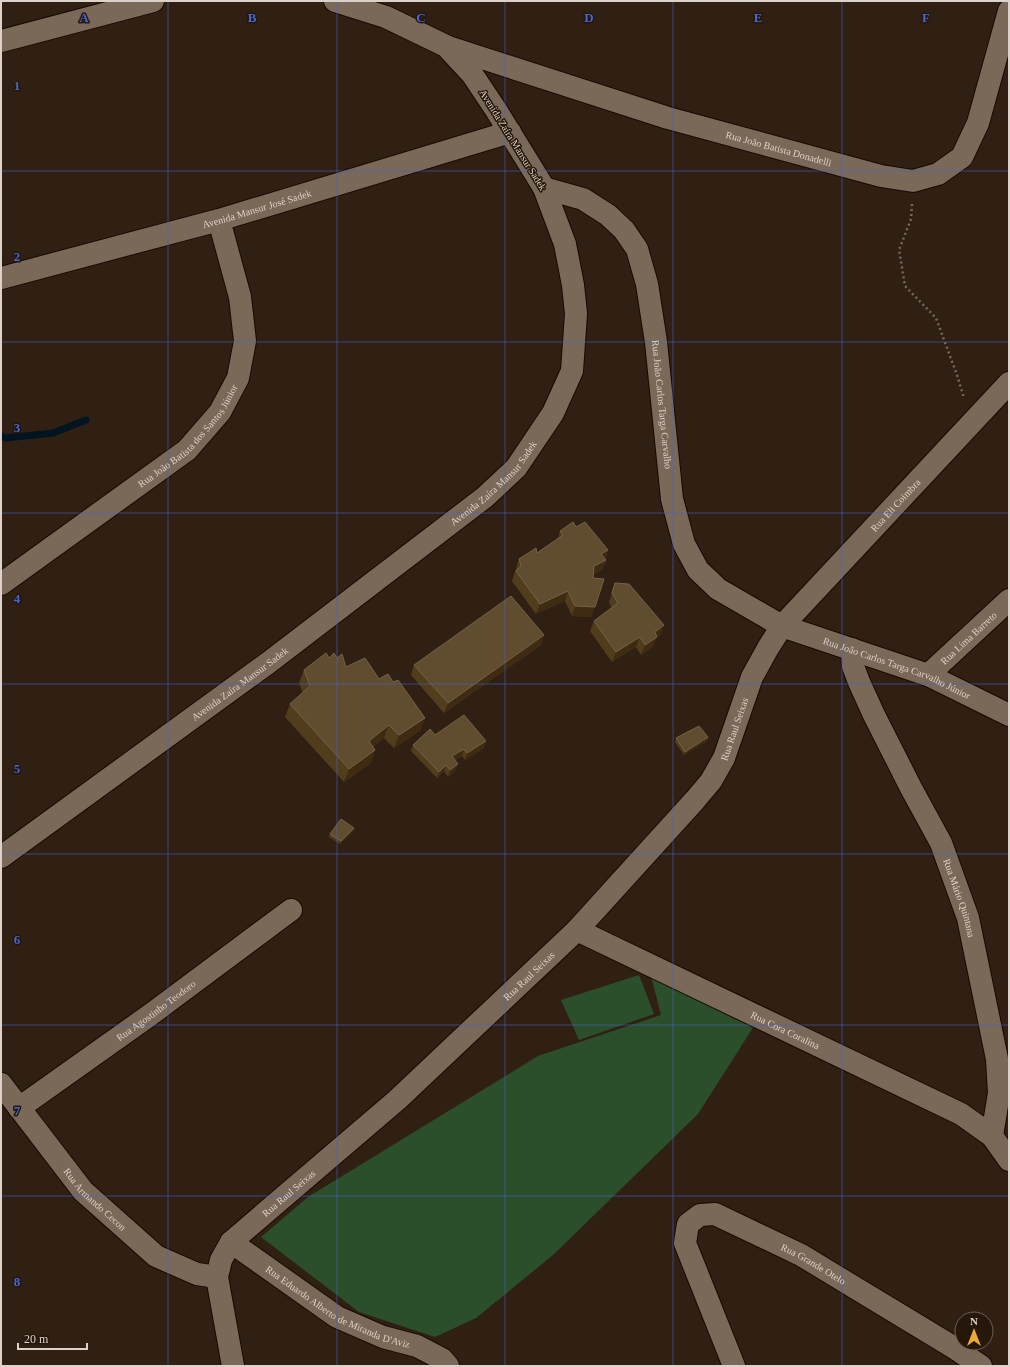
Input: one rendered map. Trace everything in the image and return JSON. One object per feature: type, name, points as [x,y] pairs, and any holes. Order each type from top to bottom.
[{"type":"street","points":[[1,41],[153,1]]},
{"type":"street","name":"Avenida Zaíra Mansur Sadek","points":[[1,857],[268,663],[485,497],[516,468],[553,413],[572,371],[576,314],[573,285],[565,244],[544,188],[510,132],[472,74],[446,46],[386,17],[335,1]]},
{"type":"street","name":"Rua João Batista Donadelli","points":[[446,46],[668,118],[881,176],[913,181],[938,174],[962,157],[978,123],[1009,10]]},
{"type":"street","name":"Avenida Mansur José Sadek","points":[[1,278],[219,220],[510,132]]},
{"type":"street","name":"Rua João Carlos Targa Carvalho","points":[[544,188],[583,199],[608,215],[624,230],[637,249],[647,284],[656,342],[672,499],[684,544],[698,570],[718,589],[782,626]]},
{"type":"street","name":"Rua João Batista dos Santos Júnior","points":[[1,584],[187,450],[220,412],[238,378],[245,341],[240,297],[219,220]]},
{"type":"street","name":"Rua Eli Coimbra","points":[[782,626],[1009,383]]},
{"type":"street","name":"Rua Lima Barreto","points":[[928,675],[1009,600]]},
{"type":"street","name":"Rua João Carlos Targa Carvalho Júnior","points":[[782,626],[852,648],[928,675],[1009,715]]},
{"type":"street","name":"Rua Raul Seixas","points":[[217,1277],[221,1260],[231,1242],[397,1100],[577,930],[711,781],[724,758],[752,677],[782,626]]},
{"type":"street","name":"Rua Mário Quintana","points":[[852,648],[853,666],[859,682],[911,788],[941,843],[968,918],[997,1059],[999,1093],[992,1136]]},
{"type":"street","name":"Rua Agostinho Teodoro","points":[[19,1108],[150,1015],[291,910]]},
{"type":"street","name":"Rua Cora Coralina","points":[[577,930],[961,1114],[992,1136]]},
{"type":"street","name":"Rua Armando Cecon","points":[[1,1084],[83,1191],[156,1256],[197,1274],[217,1277]]},
{"type":"street","points":[[992,1136],[1009,1160]]},
{"type":"street","name":"Rua Grande Otelo","points":[[734,1366],[685,1243],[688,1224],[700,1215],[715,1214],[801,1255],[953,1347],[981,1366]]},
{"type":"street","name":"Rua Eduardo Alberto de Miranda D'Aviz","points":[[231,1242],[337,1317],[383,1337],[417,1346],[442,1359],[448,1366]]},
{"type":"street","points":[[217,1277],[233,1366]]},
{"type":"path","points":[[913,181],[911,219],[899,250],[905,286],[936,318],[957,375],[972,424]]},
{"type":"green space","points":[[639,975],[654,1014],[579,1040],[561,1000]]},
{"type":"green space","points":[[651,976],[754,1026],[698,1114],[553,1255],[476,1318],[435,1337],[359,1312],[261,1237],[308,1197],[538,1056],[661,1015]]},
{"type":"building","points":[[573,522],[576,527],[585,522],[608,550],[601,554],[606,560],[594,566],[593,578],[604,579],[595,607],[575,606],[568,591],[540,604],[516,571],[521,566],[519,559],[536,548],[537,553],[563,535],[560,531]]},
{"type":"building","points":[[615,583],[629,584],[664,625],[655,632],[657,637],[645,645],[640,637],[616,652],[594,621],[618,603],[612,593]]},
{"type":"building","points":[[511,596],[544,635],[448,703],[414,665]]},
{"type":"building","points":[[326,653],[329,658],[334,653],[337,658],[342,654],[346,667],[365,658],[379,679],[388,674],[393,682],[398,680],[425,718],[399,735],[389,725],[369,741],[375,750],[349,769],[290,704],[310,686],[304,670]]},
{"type":"building","points":[[464,715],[486,741],[467,753],[464,749],[452,756],[458,764],[450,770],[446,765],[439,772],[413,745],[430,729],[435,735]]},
{"type":"building","points":[[699,726],[708,737],[685,752],[676,738]]},
{"type":"building","points":[[341,819],[354,828],[341,841],[330,834]]},
{"type":"waterway","points":[[1,436],[6,438],[53,433],[86,420]]}]
